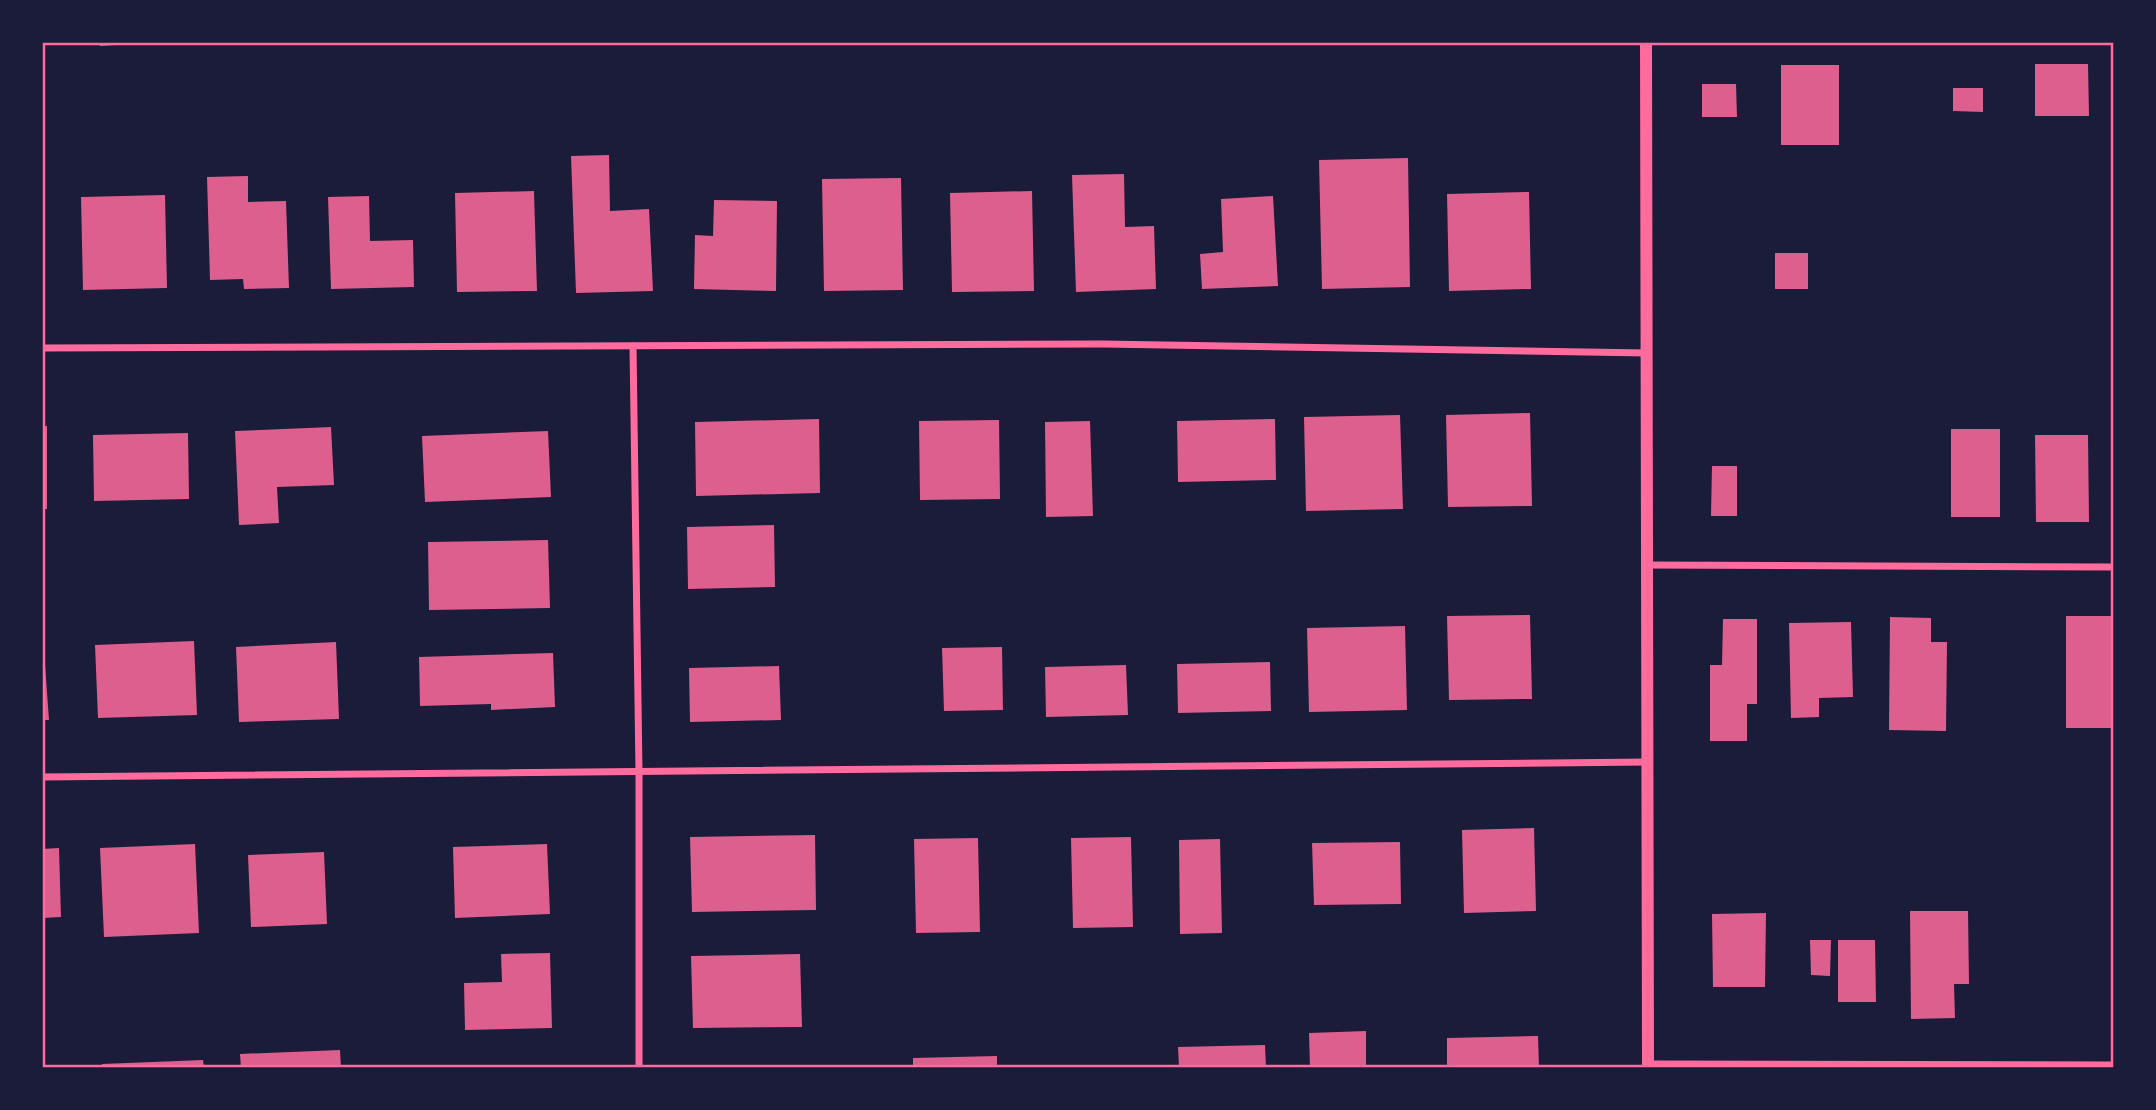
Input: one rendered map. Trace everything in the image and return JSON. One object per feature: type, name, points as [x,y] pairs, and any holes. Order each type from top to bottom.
[{"type":"street","points":[[1646,42],[1648,1066],[2114,1065]]},
{"type":"street","points":[[42,348],[1103,344],[1647,353]]},
{"type":"street","points":[[633,346],[639,772],[639,1068]]},
{"type":"street","points":[[1647,565],[2114,568]]},
{"type":"street","points":[[42,777],[1648,762]]},
{"type":"building","points":[[99,42],[130,42],[130,44],[100,46]]},
{"type":"building","points":[[2035,64],[2088,64],[2089,116],[2035,116]]},
{"type":"building","points":[[1781,65],[1839,65],[1839,145],[1781,145]]},
{"type":"building","points":[[1702,84],[1736,84],[1737,117],[1702,117]]},
{"type":"building","points":[[1953,88],[1983,88],[1983,112],[1953,111]]},
{"type":"building","points":[[609,155],[610,211],[649,209],[653,291],[576,293],[571,156]]},
{"type":"building","points":[[1408,158],[1410,287],[1322,289],[1319,160]]},
{"type":"building","points":[[1124,174],[1125,227],[1154,226],[1156,289],[1076,292],[1072,175]]},
{"type":"building","points":[[248,176],[248,202],[286,201],[289,288],[244,289],[243,279],[210,280],[207,177]]},
{"type":"building","points":[[901,178],[903,290],[824,291],[822,179]]},
{"type":"building","points":[[534,191],[537,291],[457,292],[455,193]]},
{"type":"building","points":[[1032,191],[1034,291],[952,292],[950,193]]},
{"type":"building","points":[[1529,192],[1531,289],[1449,291],[1447,194]]},
{"type":"building","points":[[165,195],[167,288],[83,290],[81,197]]},
{"type":"building","points":[[369,196],[370,241],[413,240],[414,287],[331,289],[328,197]]},
{"type":"building","points":[[1273,196],[1278,286],[1202,289],[1200,254],[1223,252],[1221,199]]},
{"type":"building","points":[[714,200],[777,201],[776,291],[694,289],[695,235],[713,236]]},
{"type":"building","points":[[1775,253],[1808,253],[1808,289],[1775,289]]},
{"type":"building","points":[[1530,413],[1532,506],[1448,507],[1446,415]]},
{"type":"building","points":[[1400,415],[1403,509],[1306,511],[1304,417]]},
{"type":"building","points":[[819,419],[820,493],[696,496],[695,422]]},
{"type":"building","points":[[1275,419],[1276,480],[1178,482],[1177,421]]},
{"type":"building","points":[[999,420],[1000,499],[920,500],[919,421]]},
{"type":"building","points":[[1090,421],[1093,516],[1046,517],[1045,422]]},
{"type":"building","points":[[42,426],[47,426],[47,509],[42,509]]},
{"type":"building","points":[[331,427],[334,485],[277,487],[279,523],[239,525],[235,431]]},
{"type":"building","points":[[1951,429],[2000,429],[2000,517],[1951,517]]},
{"type":"building","points":[[548,431],[551,497],[425,502],[422,436]]},
{"type":"building","points":[[188,433],[189,499],[94,501],[93,435]]},
{"type":"building","points":[[2035,435],[2088,435],[2089,522],[2036,522]]},
{"type":"building","points":[[1712,466],[1737,466],[1737,516],[1711,516]]},
{"type":"building","points":[[774,525],[775,587],[688,589],[687,527]]},
{"type":"building","points":[[548,540],[550,608],[429,610],[428,542]]},
{"type":"building","points":[[1530,615],[1532,699],[1449,700],[1447,616]]},
{"type":"building","points":[[2066,616],[2114,616],[2114,728],[2066,728]]},
{"type":"building","points":[[1890,617],[1931,618],[1931,642],[1947,642],[1946,731],[1889,730]]},
{"type":"building","points":[[1723,619],[1757,619],[1757,704],[1747,704],[1747,741],[1710,741],[1710,665],[1722,665]]},
{"type":"building","points":[[1851,622],[1853,697],[1819,698],[1819,717],[1791,718],[1789,623]]},
{"type":"building","points":[[1405,626],[1407,710],[1309,712],[1307,628]]},
{"type":"building","points":[[194,641],[197,715],[98,718],[95,645]]},
{"type":"building","points":[[336,642],[339,719],[239,722],[236,647]]},
{"type":"building","points":[[1002,647],[1003,710],[944,711],[942,648]]},
{"type":"building","points":[[44,651],[49,720],[42,720]]},
{"type":"building","points":[[553,653],[555,707],[491,710],[491,704],[420,706],[419,657]]},
{"type":"building","points":[[1270,662],[1271,711],[1178,713],[1177,664]]},
{"type":"building","points":[[1126,665],[1128,715],[1046,717],[1045,667]]},
{"type":"building","points":[[779,666],[781,720],[690,722],[689,668]]},
{"type":"building","points":[[1534,828],[1536,911],[1464,913],[1462,830]]},
{"type":"building","points":[[815,835],[816,910],[692,912],[690,837]]},
{"type":"building","points":[[1131,837],[1133,927],[1073,928],[1071,838]]},
{"type":"building","points":[[978,838],[980,932],[916,933],[914,839]]},
{"type":"building","points":[[1220,839],[1222,933],[1180,934],[1179,840]]},
{"type":"building","points":[[1400,842],[1401,904],[1314,905],[1312,843]]},
{"type":"building","points":[[195,844],[199,933],[104,937],[100,848]]},
{"type":"building","points":[[547,844],[550,914],[455,918],[453,847]]},
{"type":"building","points":[[59,848],[61,917],[42,918],[42,849]]},
{"type":"building","points":[[324,852],[327,924],[251,927],[248,855]]},
{"type":"building","points":[[1910,911],[1968,911],[1969,984],[1954,984],[1955,1018],[1911,1019]]},
{"type":"building","points":[[1766,913],[1765,987],[1713,987],[1712,914]]},
{"type":"building","points":[[1810,940],[1831,940],[1830,976],[1811,975]]},
{"type":"building","points":[[1838,940],[1875,940],[1876,1002],[1838,1002]]},
{"type":"building","points":[[550,953],[552,1028],[465,1030],[464,983],[502,982],[501,954]]},
{"type":"building","points":[[800,954],[802,1027],[693,1028],[691,956]]},
{"type":"building","points":[[1366,1031],[1366,1068],[1310,1068],[1309,1033]]},
{"type":"building","points":[[1538,1036],[1539,1068],[1447,1068],[1447,1038]]},
{"type":"building","points":[[1265,1045],[1266,1068],[1179,1068],[1178,1047]]},
{"type":"building","points":[[340,1050],[341,1068],[241,1068],[240,1054]]},
{"type":"building","points":[[997,1056],[997,1068],[913,1068],[913,1058]]},
{"type":"building","points":[[203,1060],[204,1068],[103,1068],[102,1064]]}]
